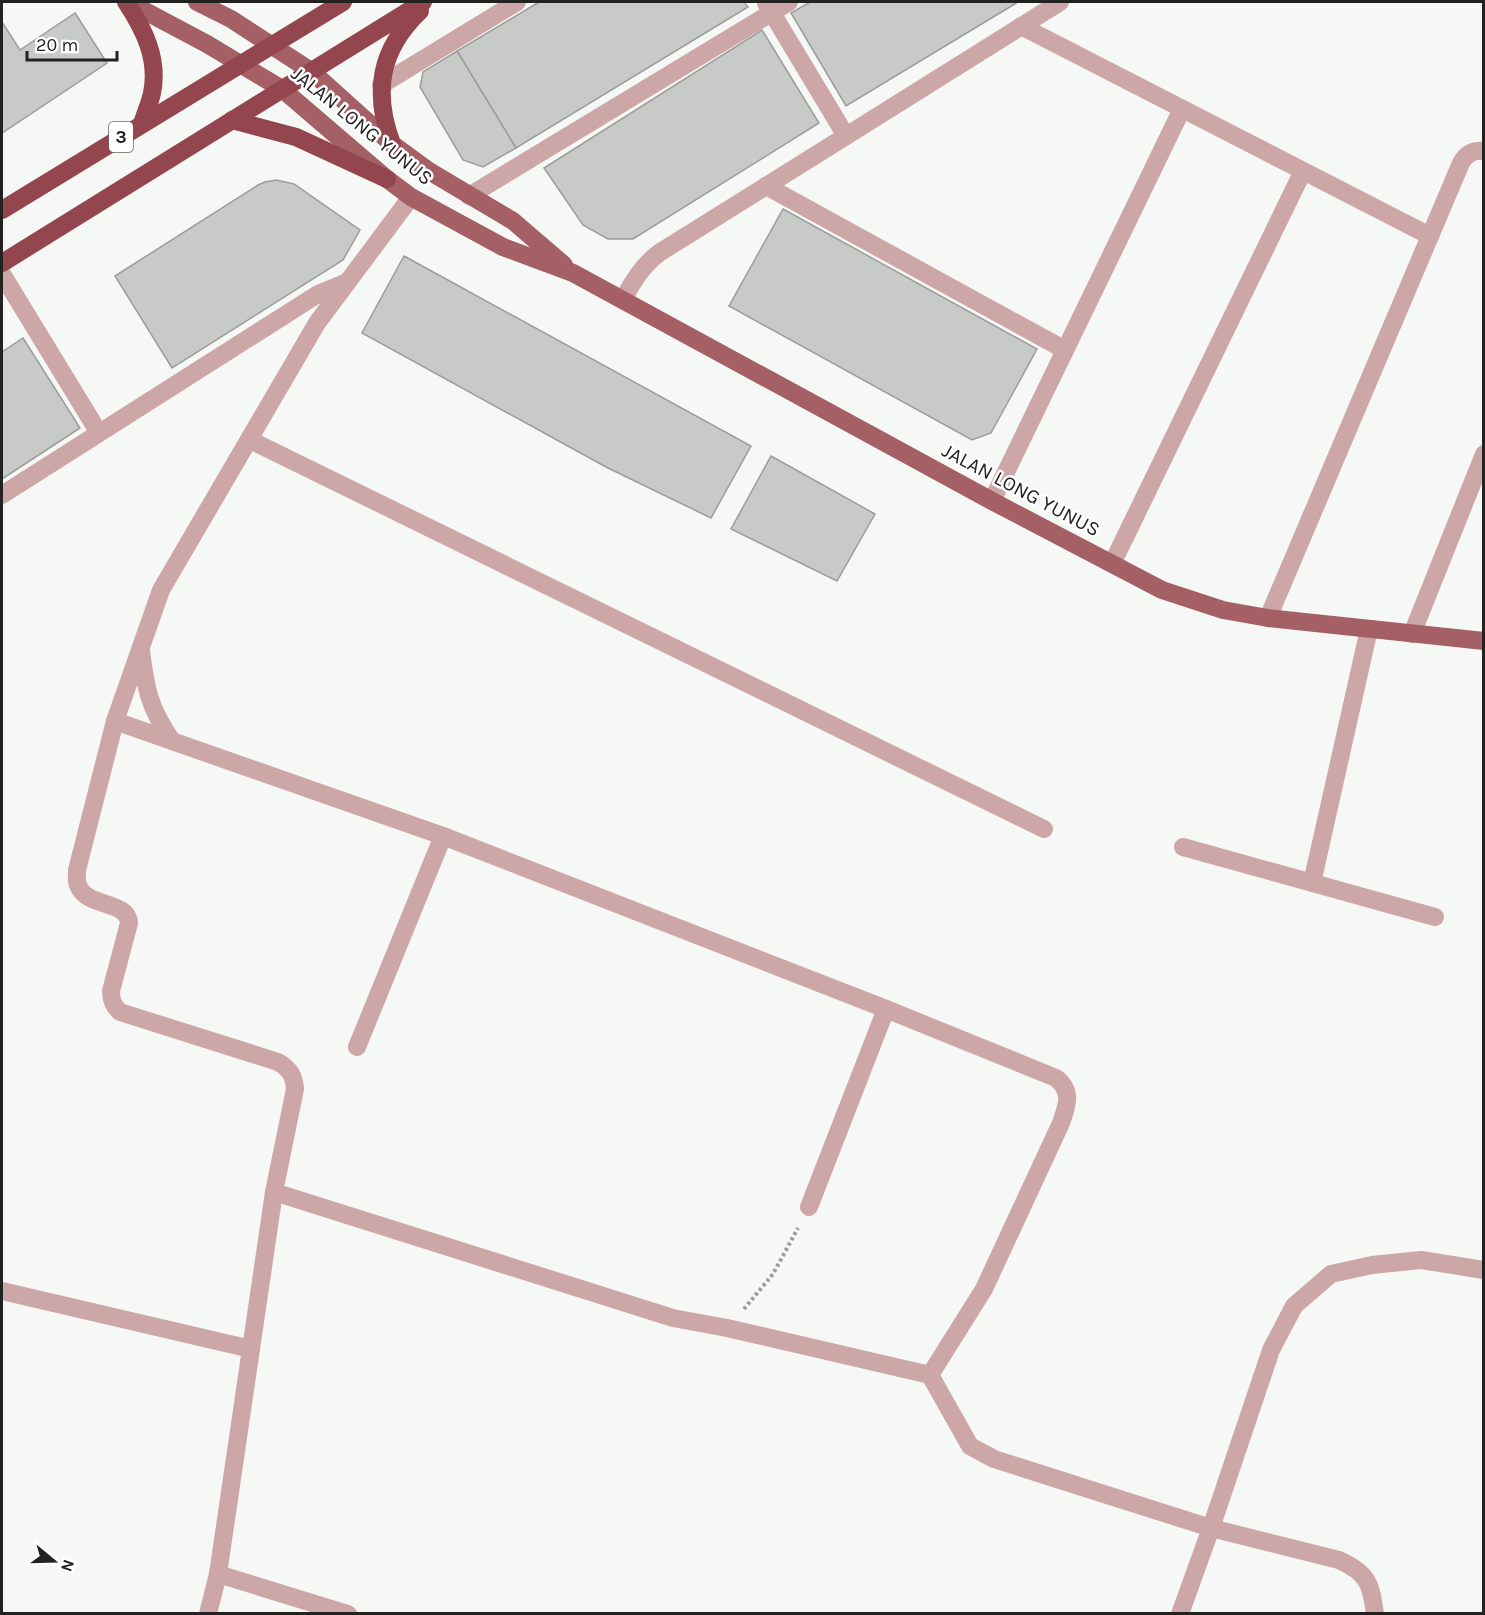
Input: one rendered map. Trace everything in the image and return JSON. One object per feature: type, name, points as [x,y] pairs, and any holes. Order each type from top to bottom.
[{"type":"highway","points":[[127,2],[141,24],[151,47],[153,92],[142,124]]},
{"type":"highway","name":"3","points":[[2,210],[343,2]]},
{"type":"highway","name":"3","points":[[2,263],[423,2]]},
{"type":"highway","points":[[392,144],[384,122],[381,85],[385,64],[394,42],[410,21],[430,2]]},
{"type":"highway","points":[[232,120],[296,136],[387,179]]},
{"type":"main road","name":"JALAN LONG YUNUS","points":[[127,2],[207,44],[282,89],[411,197],[502,247],[573,273],[992,501],[1162,590],[1223,610],[1268,618],[1484,641]]},
{"type":"main road","name":"JALAN LONG YUNUS","points":[[197,2],[231,19],[311,70],[392,144],[429,171],[513,221],[573,273]]},
{"type":"street","points":[[381,85],[517,2]]},
{"type":"street","points":[[469,196],[769,7],[789,2]]},
{"type":"street","points":[[623,300],[636,276],[646,263],[659,253],[1060,2]]},
{"type":"street","points":[[769,7],[846,136]]},
{"type":"street","points":[[1021,26],[1430,236]]},
{"type":"street","points":[[992,501],[1182,109]]},
{"type":"street","points":[[1268,618],[1464,158],[1474,151],[1484,151]]},
{"type":"street","points":[[1112,564],[1303,171]]},
{"type":"street","points":[[766,186],[1065,350]]},
{"type":"street","points":[[208,1614],[218,1574],[274,1192],[295,1089],[294,1080],[286,1067],[279,1062],[127,1016],[114,1007],[111,991],[129,918],[122,911],[84,894],[78,885],[77,870],[115,721],[161,590],[317,323],[411,197]]},
{"type":"street","points":[[2,274],[8,302],[99,433]]},
{"type":"street","points":[[2,495],[318,294],[348,281]]},
{"type":"street","points":[[250,440],[1044,829]]},
{"type":"street","points":[[1412,634],[1484,454]]},
{"type":"street","points":[[1311,883],[1369,629]]},
{"type":"street","points":[[141,646],[146,692],[152,709],[172,741]]},
{"type":"street","points":[[115,721],[443,836],[886,1009],[1049,1075],[1063,1083],[1068,1098],[1061,1123],[984,1289],[930,1375]]},
{"type":"street","points":[[357,1047],[443,836]]},
{"type":"street","points":[[1184,847],[1435,917]]},
{"type":"street","points":[[809,1207],[886,1009]]},
{"type":"street","points":[[274,1192],[673,1318],[727,1328],[930,1375],[970,1446],[994,1459],[1212,1528],[1339,1560],[1356,1568],[1366,1580],[1372,1592],[1375,1614]]},
{"type":"street","points":[[1180,1614],[1212,1528],[1271,1350],[1294,1306],[1331,1274],[1372,1265],[1421,1260],[1484,1270]]},
{"type":"street","points":[[2,1291],[251,1349]]},
{"type":"street","points":[[218,1574],[348,1614]]},
{"type":"path","points":[[727,1328],[773,1274],[809,1207]]},
{"type":"building","points":[[539,2],[744,2],[748,7],[516,148],[457,51]]},
{"type":"building","points":[[810,2],[1018,2],[846,106],[791,13]]},
{"type":"building","points":[[75,13],[107,63],[2,133],[2,22],[20,50]]},
{"type":"building","points":[[762,30],[819,123],[633,239],[608,239],[583,225],[544,168]]},
{"type":"building","points":[[457,51],[516,148],[483,167],[463,160],[420,87],[423,72]]},
{"type":"building","points":[[276,180],[294,184],[360,230],[343,260],[172,368],[115,276],[258,185]]},
{"type":"building","points":[[783,209],[1037,349],[991,433],[972,440],[729,306]]},
{"type":"building","points":[[404,256],[751,446],[711,518],[606,467],[362,333]]},
{"type":"building","points":[[23,338],[80,428],[2,479],[2,352]]},
{"type":"building","points":[[771,456],[875,514],[837,581],[731,529]]}]
